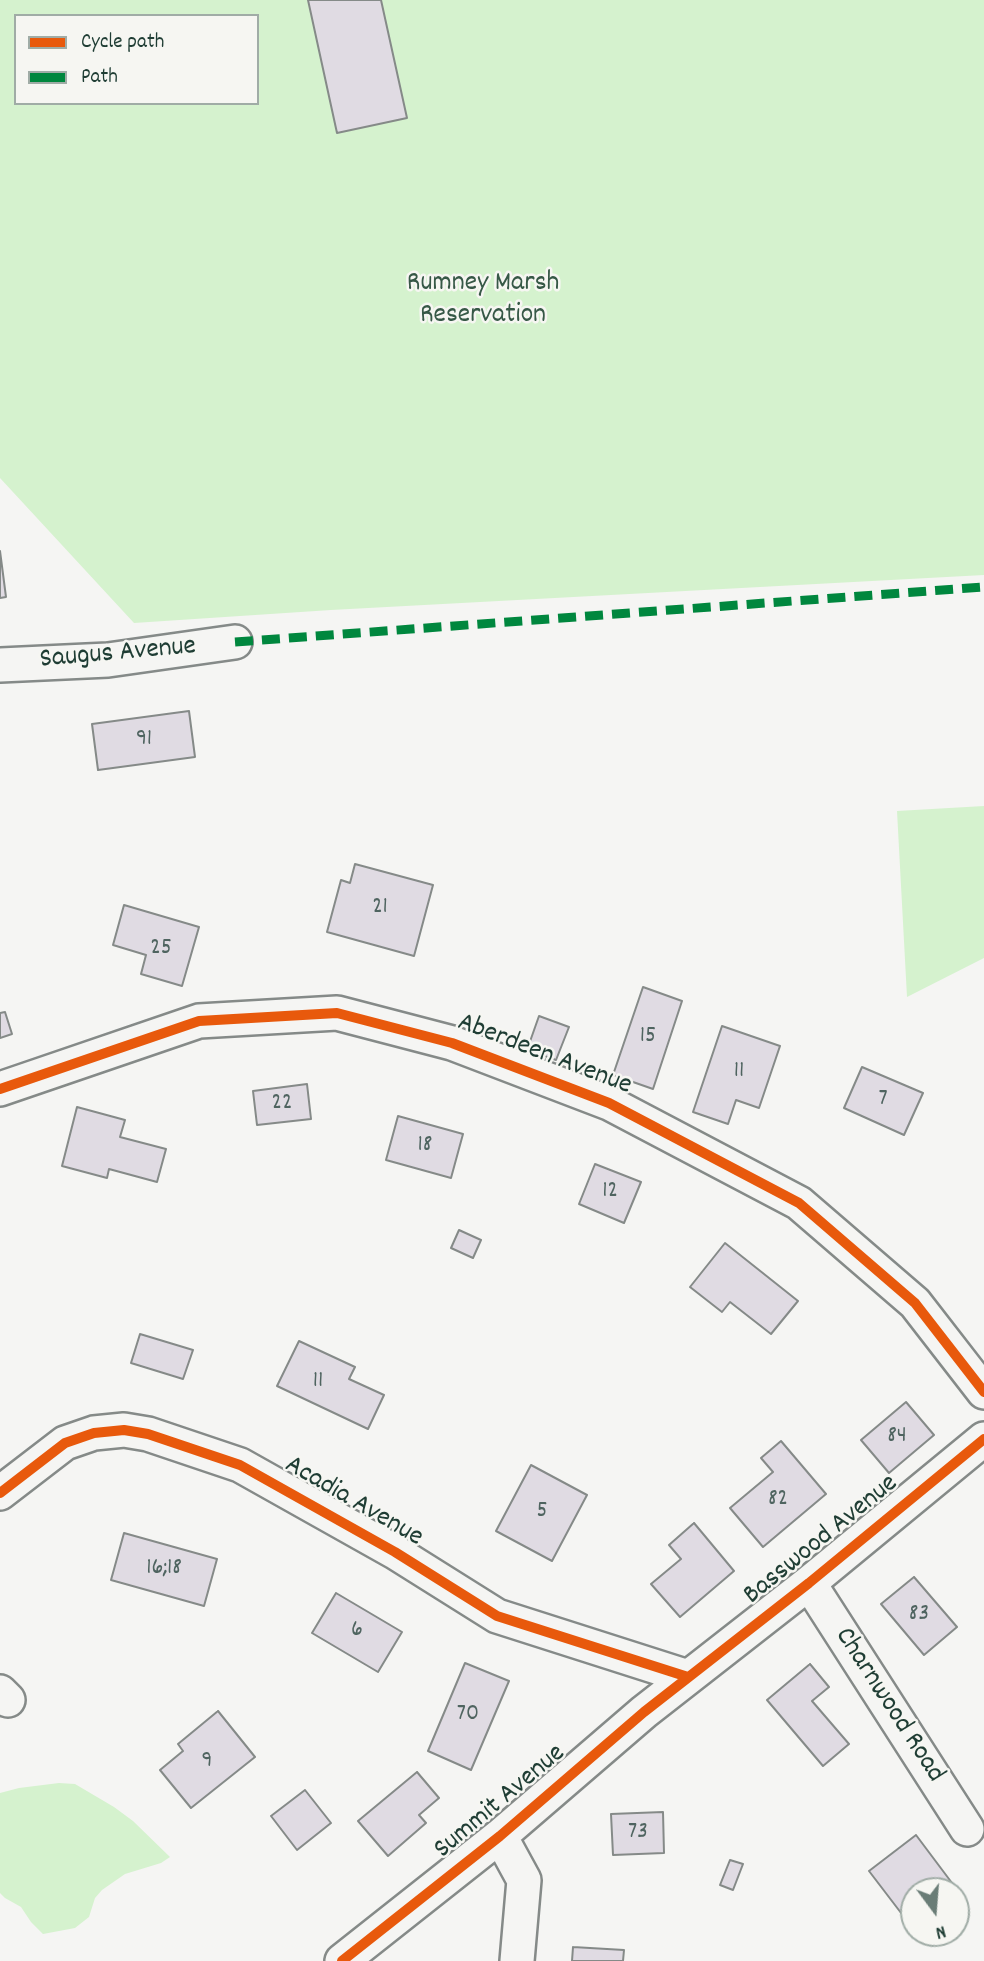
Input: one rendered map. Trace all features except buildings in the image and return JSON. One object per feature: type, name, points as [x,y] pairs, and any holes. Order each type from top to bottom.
[{"type":"street","name":"Saugus Avenue","points":[[0,665],[108,660],[235,642]]},
{"type":"street","name":"Aberdeen Avenue","points":[[0,1090],[199,1021],[337,1013],[452,1043],[609,1102],[799,1203],[915,1303],[984,1392]]},
{"type":"street","name":"Acadia Avenue","points":[[0,1493],[65,1443],[94,1433],[124,1430],[148,1434],[240,1465],[396,1552],[498,1616],[688,1677]]},
{"type":"street","name":"Basswood Avenue","points":[[688,1677],[809,1583],[984,1439]]},
{"type":"street","name":"Charnwood Road","points":[[809,1583],[967,1829]]},
{"type":"street","name":"Summit Avenue","points":[[342,1961],[500,1836],[688,1677]]},
{"type":"street","points":[[500,1836],[524,1880],[517,1961]]},
{"type":"green space","name":"Rumney Marsh Reservation","points":[[0,0],[984,0],[984,575],[134,623],[0,478]]},
{"type":"green space","points":[[984,806],[984,958],[907,997],[897,811]]},
{"type":"green space","points":[[59,1783],[75,1784],[114,1807],[133,1821],[170,1857],[161,1863],[125,1874],[102,1890],[95,1898],[89,1917],[75,1928],[43,1934],[21,1907],[0,1893],[0,1793]]},
{"type":"marked path","points":[[235,642],[984,587]]},
{"type":"cycle path","points":[[0,1089],[199,1021],[337,1013],[452,1043],[609,1103],[799,1203],[915,1303],[984,1392]]},
{"type":"cycle path","points":[[0,1493],[65,1443],[94,1433],[124,1430],[148,1434],[240,1465],[395,1552],[497,1616],[688,1677]]},
{"type":"cycle path","points":[[342,1961],[500,1836],[644,1712],[809,1583],[984,1439]]}]
